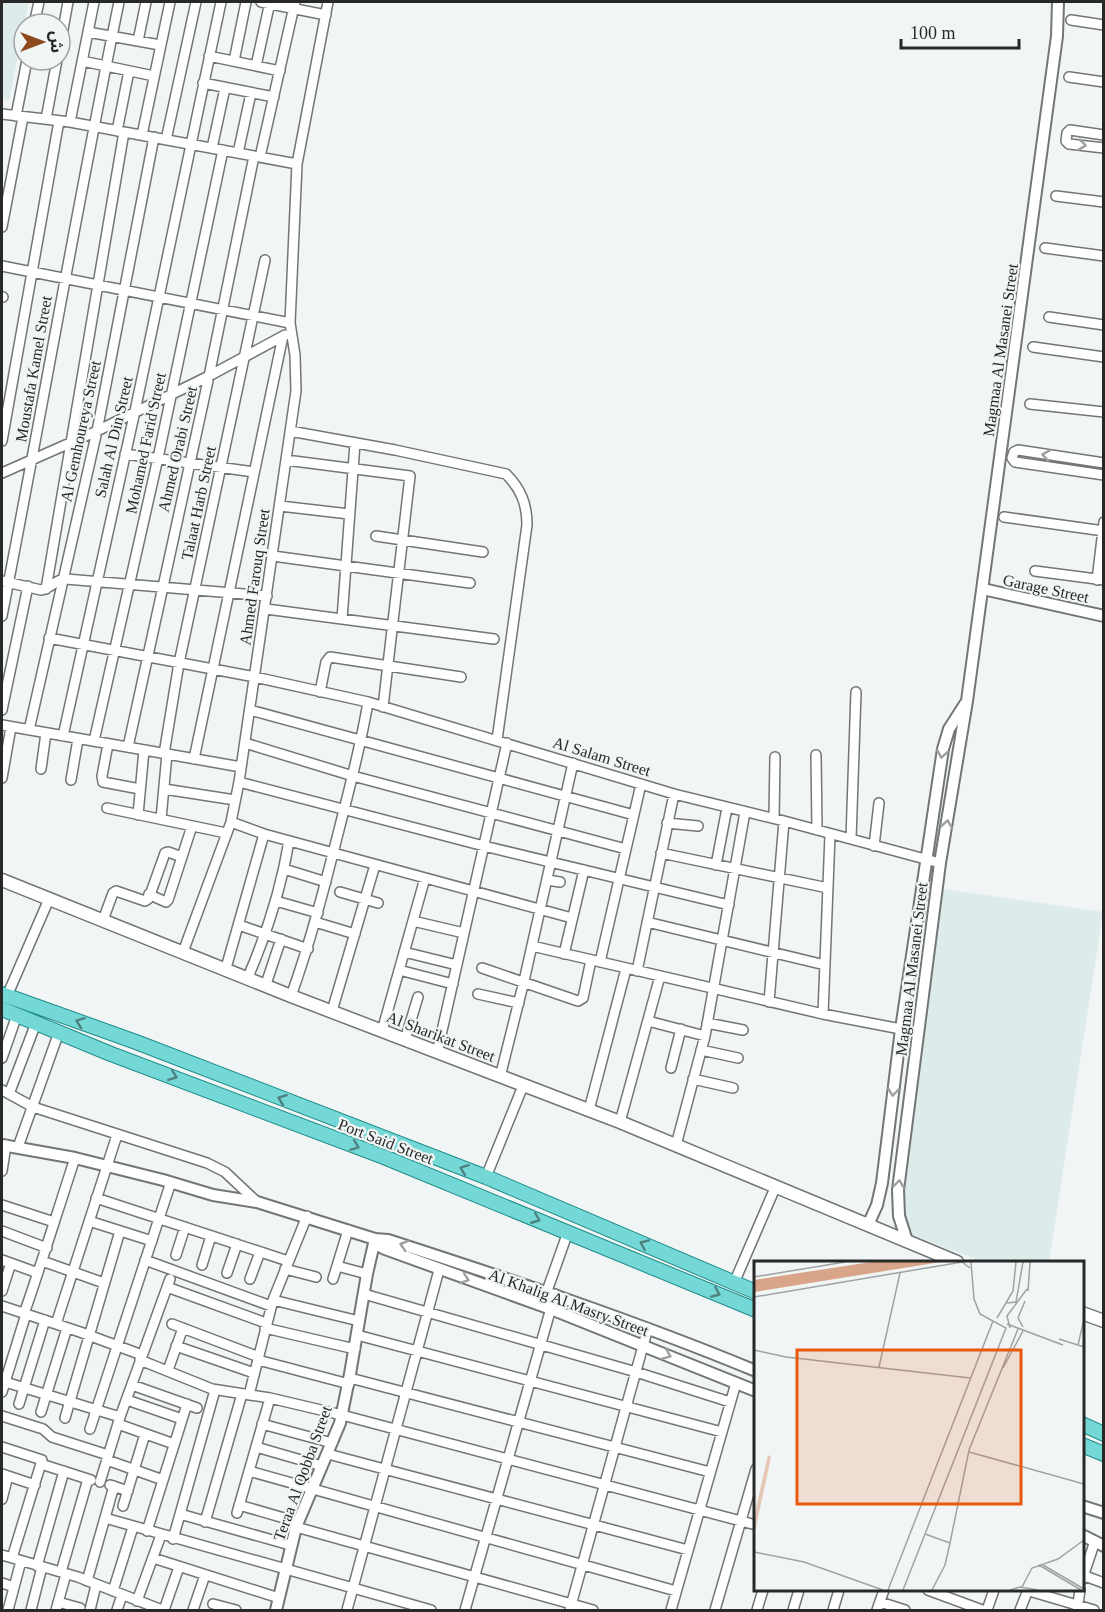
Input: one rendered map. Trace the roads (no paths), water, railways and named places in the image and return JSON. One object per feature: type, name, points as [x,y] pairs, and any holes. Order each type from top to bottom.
[{"type":"main road","name":"Al Sharikat Street","points":[[2,880],[266,984],[291,996],[620,1122],[952,1261]]},
{"type":"main road","name":"Port Said Street","points":[[4,995],[136,1042],[486,1177],[754,1291]]},
{"type":"main road","name":"Port Said Street","points":[[2,1009],[111,1054],[373,1153],[754,1309]]},
{"type":"main road","points":[[111,1054],[114,1046],[113,1034]]},
{"type":"main road","points":[[134,1062],[133,1050],[136,1042]]},
{"type":"main road","points":[[1084,1313],[1104,1321]]},
{"type":"main road","points":[[1093,1429],[1086,1446],[1104,1454]]},
{"type":"street","points":[[2,441],[31,273],[64,121],[82,62],[94,2]]},
{"type":"street","name":"Moustafa Kamel Street","points":[[2,616],[5,582],[33,459],[64,280],[119,2]]},
{"type":"street","points":[[138,41],[146,2]]},
{"type":"street","points":[[142,135],[170,2]]},
{"type":"street","points":[[166,140],[196,2]]},
{"type":"street","name":"Salah Al Din Street","points":[[63,736],[135,411],[221,2]]},
{"type":"street","points":[[234,62],[246,2]]},
{"type":"street","points":[[256,66],[267,2],[294,5],[326,15]]},
{"type":"street","points":[[194,759],[254,472],[288,330],[297,164],[328,2]]},
{"type":"street","name":"Magmaa Al Masanei Street","points":[[907,1241],[899,1216],[898,1190],[940,863],[983,589],[1059,22],[1058,2]]},
{"type":"street","name":"Ahmed Orabi Street","points":[[128,747],[209,376],[221,310],[257,157],[274,97],[294,5]]},
{"type":"street","points":[[1071,20],[1104,25]]},
{"type":"street","points":[[88,32],[160,45]]},
{"type":"street","points":[[209,56],[280,71]]},
{"type":"street","points":[[82,62],[154,76]]},
{"type":"street","points":[[46,589],[98,286],[129,71]]},
{"type":"street","points":[[2,227],[25,72]]},
{"type":"street","points":[[46,119],[55,72]]},
{"type":"street","points":[[1069,77],[1104,81]]},
{"type":"street","points":[[203,83],[274,97]]},
{"type":"street","points":[[212,148],[225,88]]},
{"type":"street","points":[[238,153],[251,93]]},
{"type":"street","points":[[2,114],[94,126],[297,164]]},
{"type":"street","points":[[1104,135],[1070,130],[1066,141],[1069,144],[1104,148]]},
{"type":"street","name":"Al Gemhoureya Street","points":[[29,730],[98,430],[154,138]]},
{"type":"street","name":"Mohamed Farid Street","points":[[94,741],[116,651],[223,150]]},
{"type":"street","points":[[1056,196],[1104,202]]},
{"type":"street","points":[[1045,248],[1104,256]]},
{"type":"street","name":"Talaat Harb Street","points":[[161,819],[166,754],[179,663],[265,260]]},
{"type":"street","points":[[2,266],[253,316],[288,330]]},
{"type":"street","points":[[1049,317],[1104,325]]},
{"type":"street","points":[[2,473],[209,376],[288,330]]},
{"type":"street","name":"Ahmed Farouq Street","points":[[183,952],[231,822],[242,767],[266,609],[296,379],[296,355],[288,330]]},
{"type":"street","points":[[1033,347],[1104,357]]},
{"type":"street","points":[[1030,404],[1104,412]]},
{"type":"street","points":[[290,431],[355,442],[506,474],[516,484],[527,511],[499,778],[437,1053]]},
{"type":"street","points":[[342,619],[355,442]]},
{"type":"street","points":[[1104,463],[1018,450],[1014,452],[1012,458],[1015,462],[1020,463],[1104,475]]},
{"type":"street","points":[[125,453],[254,472]]},
{"type":"street","points":[[286,460],[409,475],[383,707]]},
{"type":"street","points":[[280,506],[349,514]]},
{"type":"street","points":[[1004,517],[1103,528],[1100,580],[1035,571]]},
{"type":"street","points":[[376,536],[483,552]]},
{"type":"street","points":[[273,556],[470,583]]},
{"type":"street","points":[[5,582],[46,589],[63,579],[267,596]]},
{"type":"street","points":[[2,710],[28,586]]},
{"type":"street","name":"Garage Street","points":[[983,589],[1104,616]]},
{"type":"street","points":[[266,609],[494,639]]},
{"type":"street","name":"Al Salam Street","points":[[49,638],[255,677],[368,702],[674,794],[940,863]]},
{"type":"street","points":[[320,692],[326,662],[330,657],[461,677]]},
{"type":"street","points":[[851,839],[856,692]]},
{"type":"street","name":"Magmaa Al Masanei Street","points":[[868,1225],[877,1204],[882,1183],[901,1029],[943,749],[949,729],[967,701]]},
{"type":"street","points":[[291,996],[317,918],[362,741],[368,702]]},
{"type":"street","points":[[250,710],[634,815]]},
{"type":"street","points":[[2,778],[6,726],[242,767]]},
{"type":"street","points":[[41,769],[46,733]]},
{"type":"street","points":[[71,780],[78,738]]},
{"type":"street","points":[[245,743],[353,776],[626,849]]},
{"type":"street","points":[[108,744],[103,782],[140,789]]},
{"type":"street","points":[[138,815],[144,750]]},
{"type":"street","points":[[816,755],[817,830]]},
{"type":"street","points":[[769,1002],[779,878],[779,820],[775,756]]},
{"type":"street","points":[[500,1077],[573,763]]},
{"type":"street","points":[[239,782],[484,846],[729,905]]},
{"type":"street","points":[[482,968],[575,1000],[581,1000],[596,961],[619,879],[641,784]]},
{"type":"street","points":[[164,789],[235,800]]},
{"type":"street","points":[[637,971],[674,794]]},
{"type":"street","points":[[874,846],[879,803]]},
{"type":"street","points":[[107,808],[226,833]]},
{"type":"street","points":[[716,865],[727,808]]},
{"type":"street","points":[[676,1145],[705,1036],[745,812]]},
{"type":"street","points":[[231,822],[264,834],[572,918]]},
{"type":"street","points":[[667,824],[698,826]]},
{"type":"street","points":[[149,894],[167,901],[192,826]]},
{"type":"street","points":[[226,968],[264,834]]},
{"type":"street","points":[[823,1014],[830,835]]},
{"type":"street","points":[[248,977],[266,934],[276,902],[289,841]]},
{"type":"street","points":[[103,920],[113,893],[116,891],[147,901],[165,853],[182,857]]},
{"type":"street","points":[[661,853],[828,888]]},
{"type":"street","points":[[332,1011],[375,865]]},
{"type":"street","points":[[284,869],[326,882]]},
{"type":"street","points":[[564,954],[584,870]]},
{"type":"street","points":[[382,1031],[425,878]]},
{"type":"street","points":[[547,880],[560,882]]},
{"type":"street","points":[[340,892],[378,903]]},
{"type":"street","points":[[4,995],[50,899]]},
{"type":"street","points":[[276,902],[355,933]]},
{"type":"street","points":[[413,921],[464,933]]},
{"type":"street","points":[[647,922],[825,964]]},
{"type":"street","points":[[239,925],[308,949]]},
{"type":"street","points":[[266,984],[281,939]]},
{"type":"street","points":[[532,946],[769,1002],[901,1029]]},
{"type":"street","points":[[404,952],[457,965]]},
{"type":"street","points":[[589,1110],[626,969]]},
{"type":"street","points":[[399,970],[453,984]]},
{"type":"street","points":[[620,1122],[660,976]]},
{"type":"street","points":[[478,993],[519,1003]]},
{"type":"street","points":[[405,1040],[418,997]]},
{"type":"street","points":[[2,1058],[4,1042],[17,1015]]},
{"type":"street","points":[[648,1021],[705,1036]]},
{"type":"street","points":[[5,1092],[36,1023]]},
{"type":"street","points":[[707,1023],[743,1030]]},
{"type":"street","points":[[671,1068],[681,1029]]},
{"type":"street","points":[[18,1147],[59,1032]]},
{"type":"street","points":[[701,1050],[738,1058]]},
{"type":"street","points":[[693,1079],[733,1088]]},
{"type":"street","points":[[486,1177],[523,1086]]},
{"type":"street","name":"Al Khalig Al Masry Street","points":[[5,1092],[33,1107],[207,1162],[225,1172],[258,1202]]},
{"type":"street","points":[[56,1324],[117,1135]]},
{"type":"street","points":[[2,1171],[4,1145]]},
{"type":"street","name":"Al Khalig Al Masry Street","points":[[4,1145],[75,1158],[213,1195],[258,1202],[375,1239],[388,1240],[551,1292],[754,1370]]},
{"type":"street","points":[[2,1392],[3,1381],[75,1158]]},
{"type":"street","points":[[90,1429],[171,1182]]},
{"type":"street","points":[[734,1283],[775,1188]]},
{"type":"street","points":[[96,1198],[260,1252],[316,1277]]},
{"type":"street","points":[[2,1205],[54,1222]]},
{"type":"street","points":[[205,1522],[254,1373],[272,1303],[307,1216]]},
{"type":"street","points":[[89,1221],[152,1241]]},
{"type":"street","points":[[176,1255],[185,1227]]},
{"type":"street","points":[[333,1279],[348,1230]]},
{"type":"street","points":[[65,1418],[120,1231]]},
{"type":"street","points":[[2,1232],[47,1248]]},
{"type":"street","points":[[465,1611],[541,1344],[550,1309],[551,1292],[568,1232]]},
{"type":"street","points":[[202,1265],[211,1236]]},
{"type":"street","name":"Al Khalig Al Masry Street","points":[[375,1239],[379,1246],[385,1249],[550,1309],[754,1390]]},
{"type":"street","name":"Teraa Al Qobba Street","points":[[277,1610],[290,1545],[297,1524],[328,1454],[342,1415],[375,1239]]},
{"type":"street","points":[[227,1273],[237,1244]]},
{"type":"street","points":[[250,1279],[260,1252]]},
{"type":"street","points":[[2,1260],[38,1273]]},
{"type":"street","points":[[145,1260],[272,1303],[359,1321]]},
{"type":"street","points":[[42,1262],[104,1283]]},
{"type":"street","points":[[2,1291],[11,1263]]},
{"type":"street","points":[[337,1266],[367,1274]]},
{"type":"street","points":[[347,1611],[439,1270]]},
{"type":"street","points":[[100,1482],[168,1283],[266,1325],[355,1349]]},
{"type":"street","points":[[363,1294],[541,1344],[730,1402]]},
{"type":"street","points":[[2,1307],[117,1346],[215,1390],[270,1398],[342,1415],[754,1524]]},
{"type":"street","points":[[19,1404],[45,1320]]},
{"type":"street","points":[[172,1323],[258,1359],[406,1393],[710,1472]]},
{"type":"street","points":[[41,1412],[67,1328]]},
{"type":"street","points":[[168,1370],[183,1328]]},
{"type":"street","points":[[570,1608],[648,1328]]},
{"type":"street","points":[[357,1335],[722,1432]]},
{"type":"street","points":[[176,1346],[254,1373]]},
{"type":"street","points":[[3,1381],[96,1410],[145,1434],[174,1444]]},
{"type":"street","points":[[671,1611],[736,1383]]},
{"type":"street","points":[[132,1385],[197,1408]]},
{"type":"street","points":[[173,1539],[215,1390]]},
{"type":"street","points":[[270,1398],[238,1509],[297,1524],[364,1547],[570,1608],[593,1611]]},
{"type":"street","points":[[127,1400],[182,1419]]},
{"type":"street","points":[[147,1531],[186,1404]]},
{"type":"street","points":[[2,1416],[43,1429],[52,1437],[163,1480]]},
{"type":"street","points":[[262,1424],[332,1443]]},
{"type":"street","points":[[123,1506],[145,1434]]},
{"type":"street","points":[[2,1447],[64,1472],[128,1491]]},
{"type":"street","points":[[255,1447],[322,1466]]},
{"type":"street","points":[[328,1454],[688,1550]]},
{"type":"street","points":[[4,1610],[14,1587],[16,1559],[42,1462]]},
{"type":"street","points":[[249,1471],[676,1591]]},
{"type":"street","points":[[31,1611],[64,1472]]},
{"type":"street","points":[[2,1499],[5,1475],[34,1485]]},
{"type":"street","points":[[715,1611],[754,1475]]},
{"type":"street","points":[[88,1479],[63,1573],[57,1606],[85,1609],[114,1486]]},
{"type":"street","points":[[1084,1506],[1104,1513]]},
{"type":"street","points":[[180,1514],[290,1545]]},
{"type":"street","points":[[105,1518],[431,1611]]},
{"type":"street","points":[[117,1611],[117,1593],[133,1527]]},
{"type":"street","points":[[137,1601],[161,1535]]},
{"type":"street","points":[[1084,1536],[1099,1543],[1084,1575]]},
{"type":"street","points":[[2,1555],[92,1583],[137,1601],[148,1608],[163,1611],[179,1566]]},
{"type":"street","points":[[153,1558],[279,1598]]},
{"type":"street","points":[[194,1611],[205,1575]]},
{"type":"street","points":[[1084,1577],[1104,1583]]},
{"type":"street","points":[[2,1583],[14,1587]]},
{"type":"street","points":[[757,1611],[763,1591]]},
{"type":"street","points":[[793,1611],[799,1591]]},
{"type":"street","points":[[833,1611],[839,1591]]},
{"type":"street","points":[[884,1591],[879,1606],[904,1611]]},
{"type":"street","points":[[931,1591],[982,1611]]},
{"type":"street","points":[[987,1611],[994,1591]]},
{"type":"street","points":[[1020,1611],[1027,1591]]},
{"type":"street","points":[[1030,1591],[1077,1608],[1094,1611]]},
{"type":"street","points":[[1077,1608],[1080,1591]]},
{"type":"street","points":[[213,1604],[236,1611]]}]
